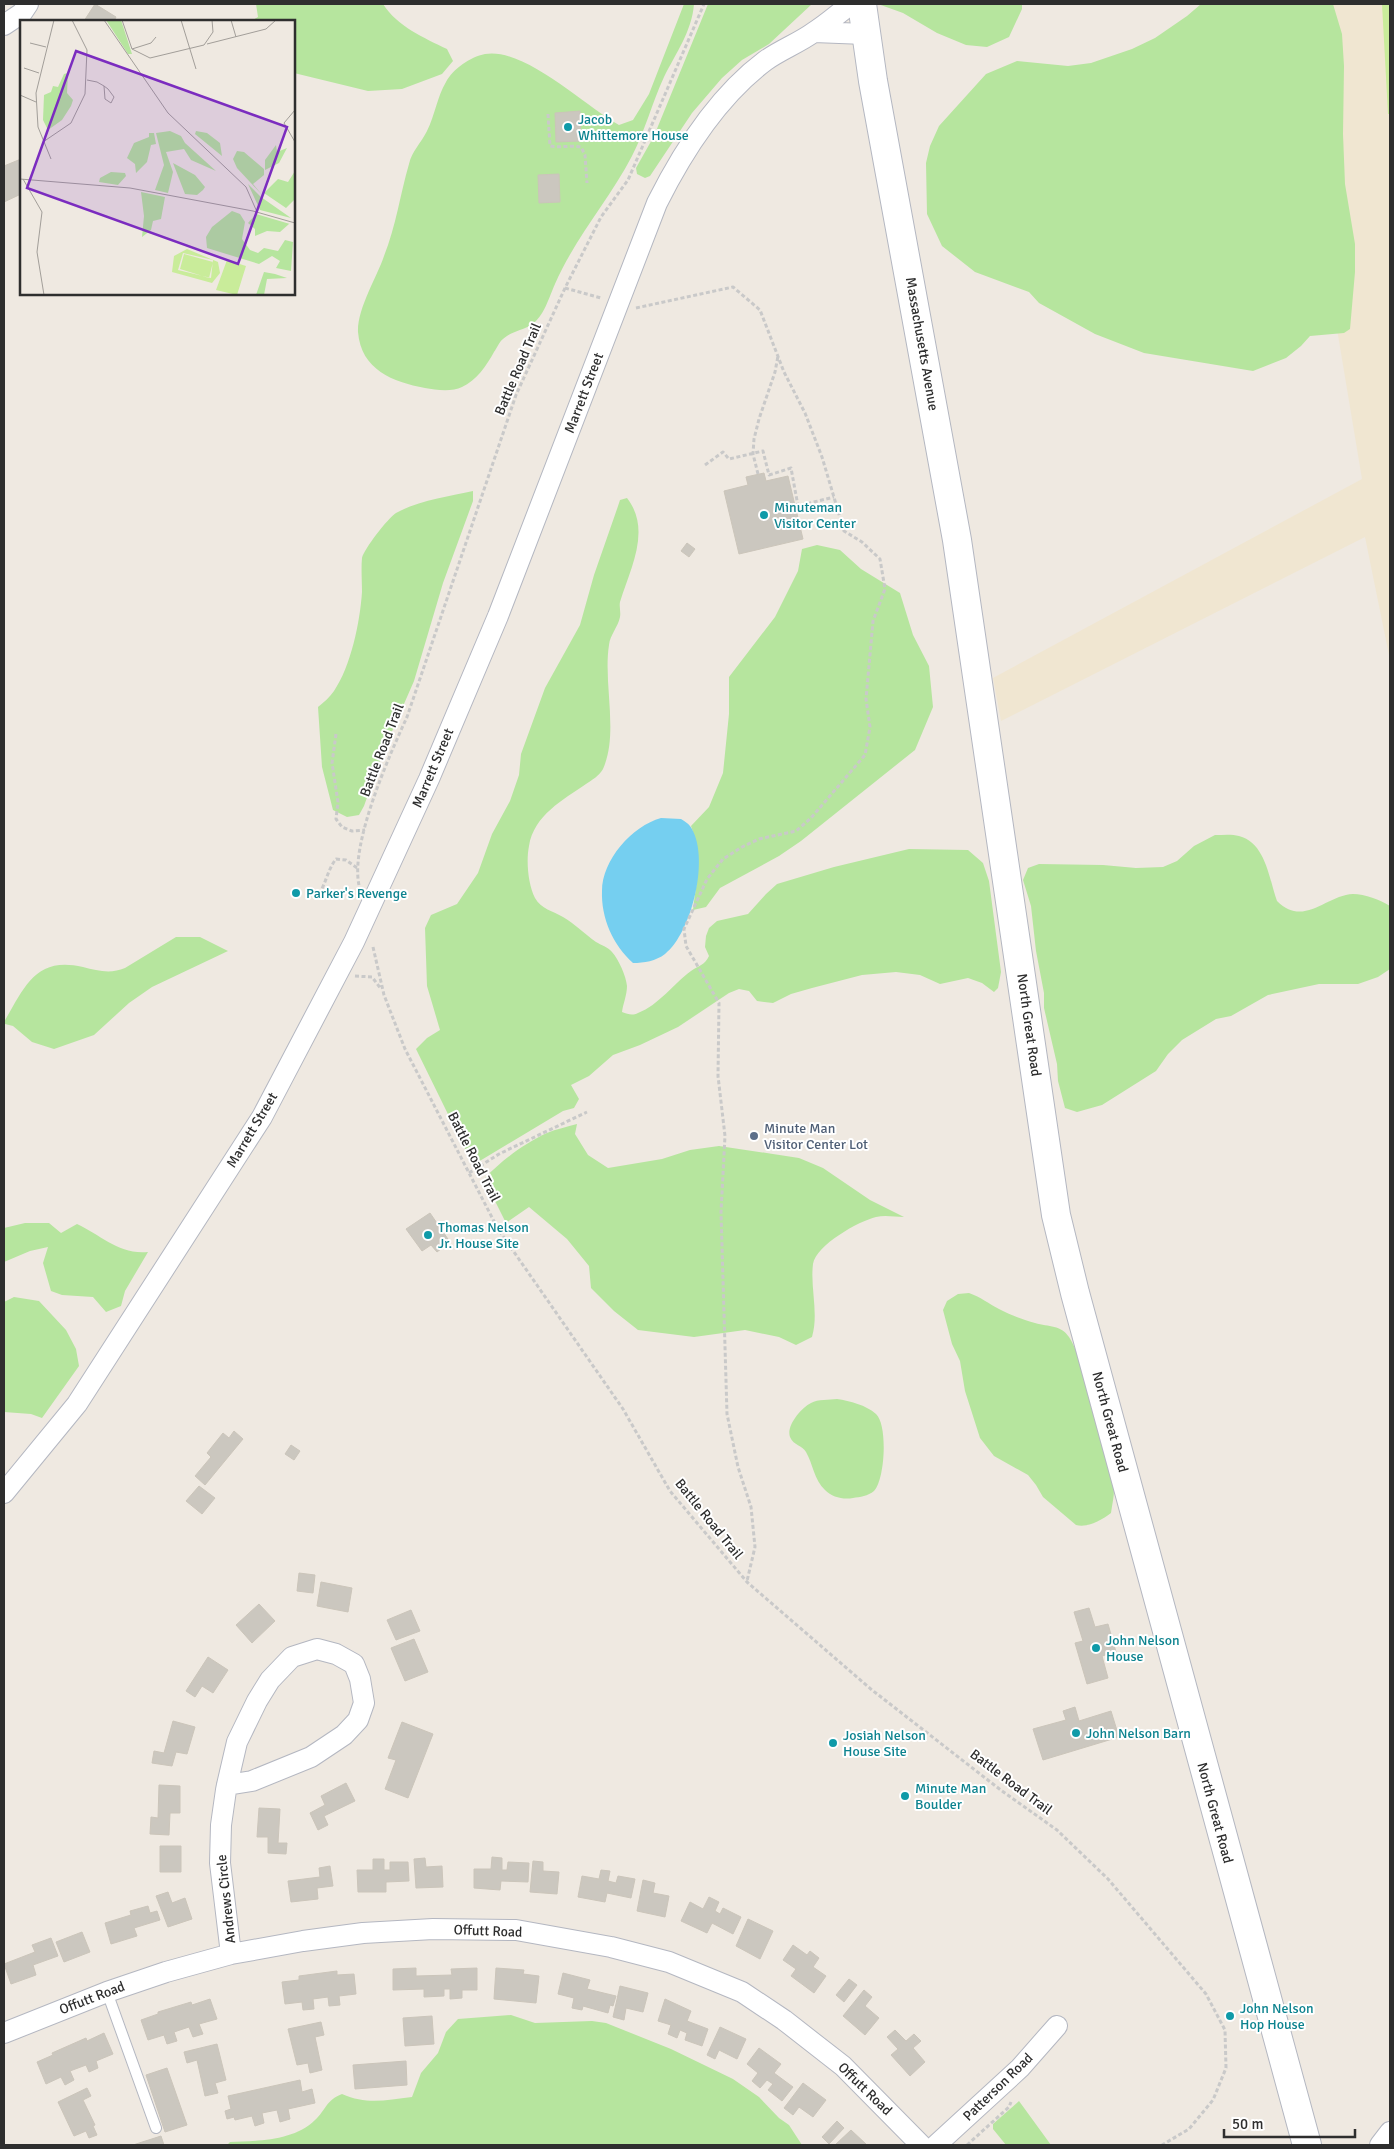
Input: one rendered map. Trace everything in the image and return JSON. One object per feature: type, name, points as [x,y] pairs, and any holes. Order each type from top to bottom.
[{"type":"main road","name":"Massachusetts Avenue","points":[[862,4],[865,34],[939,435],[978,684]]},
{"type":"main road","name":"North Great Road","points":[[978,684],[1056,1216],[1074,1293],[1307,2145]]},
{"type":"street","points":[[4,25],[22,12],[28,4]]},
{"type":"street","name":"Marrett Street","points":[[4,1492],[77,1404],[111,1352],[262,1117],[332,985],[366,917],[429,779],[498,616],[657,203],[691,141],[741,82],[765,61],[814,32],[850,4]]},
{"type":"street","points":[[814,32],[865,34]]},
{"type":"street","name":"Andrews Circle","points":[[227,1785],[252,1780],[311,1757],[344,1735],[358,1720],[364,1703],[360,1679],[354,1664],[336,1654],[317,1649],[292,1657],[270,1680],[257,1701],[237,1742],[227,1785],[221,1825],[220,1863],[232,1954]]},
{"type":"street","name":"Offutt Road","points":[[4,2033],[107,1992],[166,1972],[232,1954],[303,1940],[363,1933],[432,1929],[516,1930],[610,1947],[669,1962],[742,1992],[784,2020],[843,2066],[921,2145]]},
{"type":"street","name":"Patterson Road","points":[[936,2145],[1020,2068],[1057,2026]]},
{"type":"street","points":[[1380,2145],[1390,2132]]},
{"type":"lane","points":[[107,1992],[156,2128]]},
{"type":"path","name":"Battle Road Trail","points":[[704,4],[628,180],[601,217],[565,288],[516,395],[407,717],[386,763],[365,830],[357,868],[366,917],[383,991],[405,1049],[498,1229],[622,1409],[670,1491],[747,1582],[872,1690],[1002,1791],[1057,1830],[1108,1879],[1206,1994],[1225,2030],[1226,2068],[1213,2100],[1189,2129],[1162,2145]]},
{"type":"path","points":[[548,114],[550,146],[560,148],[582,147],[585,155],[587,183]]},
{"type":"path","points":[[565,288],[636,308],[733,287],[760,310],[822,457],[844,531],[862,542],[880,559],[885,589],[873,621],[866,699],[870,727],[865,754],[811,818],[796,831],[759,838],[723,860],[707,879],[684,929],[686,946],[719,1004],[718,1076],[726,1136],[721,1212],[727,1414],[738,1467],[751,1507],[755,1547],[747,1582]]},
{"type":"path","points":[[758,474],[753,454],[759,419],[767,398],[778,356]]},
{"type":"path","points":[[705,465],[722,452],[729,459],[763,451],[769,474],[791,468],[798,506],[834,497]]},
{"type":"path","points":[[336,734],[332,763],[338,802],[336,819],[342,827],[352,831],[365,830]]},
{"type":"path","points":[[319,894],[325,885],[332,864],[340,858],[357,868]]},
{"type":"path","points":[[332,985],[352,977],[365,975],[372,977],[383,991]]},
{"type":"path","points":[[469,1173],[499,1154],[587,1112]]},
{"type":"shaded area","points":[[1298,4],[1390,4],[1390,660],[1365,537],[1001,721],[993,678],[1362,479],[1303,125]]},
{"type":"green space","points":[[256,4],[383,4],[403,25],[420,36],[447,49],[453,61],[442,74],[402,89],[368,91],[295,73],[295,20],[253,20],[258,17]]},
{"type":"green space","points":[[684,4],[694,4],[693,14],[683,42],[664,77],[637,146],[623,172],[572,251],[546,306],[536,321],[503,339],[481,372],[472,381],[458,389],[439,390],[401,382],[391,378],[372,365],[360,345],[358,332],[361,313],[388,245],[410,159],[427,131],[438,100],[449,77],[457,68],[479,56],[501,54],[518,59],[536,68],[619,125],[633,120],[649,94]]},
{"type":"green space","points":[[708,4],[812,4],[769,44],[742,60],[722,78],[692,113],[650,176],[645,178],[637,174],[636,168],[654,136]]},
{"type":"green space","points":[[878,4],[1022,4],[1022,9],[1009,37],[987,47],[966,45],[937,33],[903,13]]},
{"type":"green space","points":[[1201,4],[1333,4],[1342,34],[1345,184],[1355,244],[1355,272],[1350,329],[1344,333],[1310,336],[1286,358],[1253,371],[1144,353],[1095,334],[1039,303],[1029,292],[975,272],[942,246],[927,214],[926,163],[930,146],[939,126],[986,74],[1017,61],[1068,66],[1091,63],[1132,49],[1155,38]]},
{"type":"green space","points":[[1382,4],[1390,4],[1390,114],[1388,114]]},
{"type":"green space","points":[[473,491],[473,501],[443,583],[414,681],[383,752],[364,806],[359,815],[347,817],[333,810],[322,767],[318,707],[334,691],[350,657],[361,604],[362,558],[377,534],[396,513],[424,502]]},
{"type":"green space","points":[[627,498],[634,510],[638,523],[637,550],[620,602],[618,624],[609,645],[610,740],[608,755],[600,774],[551,809],[537,825],[532,835],[528,852],[528,872],[535,898],[538,902],[612,952],[624,973],[627,986],[622,1012],[634,1014],[653,1005],[684,976],[705,961],[709,956],[705,947],[709,928],[717,921],[748,914],[777,884],[834,867],[909,849],[968,850],[983,863],[989,881],[1001,972],[998,988],[994,992],[982,983],[968,978],[940,984],[920,975],[896,972],[862,975],[791,994],[773,1003],[757,1001],[749,991],[739,989],[729,993],[678,1027],[613,1055],[589,1076],[571,1085],[579,1099],[574,1108],[563,1111],[478,1162],[470,1159],[416,1049],[427,1038],[440,1030],[427,986],[425,928],[431,915],[457,904],[478,873],[492,834],[510,801],[519,775],[521,754],[545,688],[580,625],[594,575],[620,500]]},
{"type":"green space","points":[[817,545],[840,550],[861,569],[900,593],[913,635],[929,666],[933,707],[915,750],[801,841],[779,856],[720,888],[706,907],[693,910],[698,859],[691,826],[709,807],[723,773],[729,714],[729,677],[775,617],[798,571],[802,549]]},
{"type":"green space","points":[[1215,835],[1239,836],[1255,846],[1261,854],[1269,873],[1277,901],[1287,908],[1296,911],[1306,911],[1334,899],[1353,894],[1372,898],[1390,906],[1390,969],[1378,977],[1358,984],[1319,984],[1268,995],[1231,1016],[1216,1019],[1182,1040],[1168,1054],[1156,1071],[1102,1105],[1077,1112],[1065,1108],[1044,1008],[1044,993],[1036,951],[1031,906],[1023,880],[1028,868],[1039,864],[1103,865],[1136,868],[1163,867],[1177,861],[1194,846]]},
{"type":"green space","points":[[176,937],[200,937],[228,951],[152,987],[129,1003],[94,1035],[54,1049],[32,1042],[13,1026],[5,1024],[4,1022],[26,986],[43,970],[54,966],[67,965],[104,971],[120,970]]},
{"type":"green space","points":[[577,1124],[575,1134],[588,1155],[608,1168],[662,1159],[690,1150],[719,1146],[799,1158],[823,1168],[870,1200],[904,1217],[883,1216],[869,1219],[839,1235],[822,1249],[813,1264],[815,1319],[812,1337],[796,1345],[779,1337],[745,1330],[694,1337],[638,1330],[614,1311],[591,1288],[589,1266],[567,1239],[529,1207],[506,1223],[485,1178],[506,1158],[530,1142],[550,1132]]},
{"type":"green space","points":[[25,1223],[49,1223],[61,1233],[77,1224],[119,1247],[138,1252],[148,1252],[125,1291],[121,1306],[106,1312],[93,1297],[62,1295],[51,1291],[43,1263],[48,1247],[30,1251],[4,1262],[4,1228]]},
{"type":"green space","points":[[969,1293],[1017,1317],[1058,1328],[1069,1337],[1093,1403],[1112,1468],[1114,1490],[1111,1513],[1095,1523],[1081,1526],[1076,1525],[1043,1497],[1028,1475],[994,1456],[980,1438],[965,1391],[960,1361],[952,1344],[943,1310],[947,1301],[958,1294]]},
{"type":"green space","points":[[14,1297],[39,1301],[66,1330],[76,1349],[79,1366],[42,1418],[31,1414],[4,1412],[4,1302]]},
{"type":"green space","points":[[837,1399],[868,1408],[880,1420],[884,1440],[881,1476],[874,1491],[864,1496],[845,1499],[828,1492],[818,1482],[806,1452],[790,1437],[789,1433],[792,1423],[807,1405],[817,1401]]},
{"type":"green space","points":[[511,2015],[535,2023],[592,2021],[606,2023],[671,2049],[733,2079],[759,2097],[779,2118],[789,2125],[802,2145],[227,2145],[230,2142],[275,2138],[297,2132],[315,2120],[329,2102],[342,2094],[368,2101],[412,2097],[421,2073],[438,2053],[446,2032],[458,2019]]},
{"type":"green space","points":[[1019,2101],[1051,2145],[1006,2145],[993,2129],[993,2124]]},
{"type":"water","points":[[661,818],[681,819],[690,826],[696,839],[699,855],[696,893],[683,929],[675,944],[658,958],[646,962],[633,963],[614,939],[606,921],[602,901],[603,879],[613,856],[630,836],[650,822]]},
{"type":"building","points":[[95,4],[116,17],[114,20],[85,20]]},
{"type":"building","name":"Jacob Whittemore House","points":[[580,111],[581,141],[556,142],[555,113]]},
{"type":"building","points":[[20,159],[20,194],[4,202],[4,166]]},
{"type":"building","points":[[559,174],[560,202],[539,203],[538,175]]},
{"type":"building","name":"Minuteman Visitor Center","points":[[764,473],[766,481],[788,476],[803,539],[739,554],[724,491],[748,485],[746,477]]},
{"type":"building","points":[[687,543],[695,549],[689,557],[681,551]]},
{"type":"building","name":"Thomas Nelson Jr. House Site","points":[[430,1213],[450,1242],[437,1252],[431,1245],[422,1251],[406,1229]]},
{"type":"building","points":[[234,1431],[243,1439],[205,1485],[195,1476],[211,1457],[207,1453],[223,1433],[229,1438]]},
{"type":"building","points":[[291,1445],[300,1451],[294,1460],[285,1454]]},
{"type":"building","points":[[199,1486],[215,1498],[202,1514],[186,1501]]},
{"type":"building","points":[[299,1573],[315,1575],[313,1593],[297,1591]]},
{"type":"building","points":[[321,1582],[352,1588],[348,1612],[317,1606]]},
{"type":"building","points":[[259,1604],[275,1621],[252,1643],[236,1625]]},
{"type":"building","name":"John Nelson House","points":[[1089,1608],[1095,1627],[1108,1624],[1116,1652],[1102,1656],[1108,1678],[1087,1684],[1075,1643],[1083,1641],[1074,1612]]},
{"type":"building","points":[[411,1610],[420,1631],[396,1640],[387,1620]]},
{"type":"building","points":[[414,1639],[428,1672],[405,1681],[391,1648]]},
{"type":"building","points":[[208,1657],[228,1670],[213,1693],[202,1686],[195,1697],[186,1691]]},
{"type":"building","name":"John Nelson Barn","points":[[1075,1707],[1079,1721],[1111,1711],[1119,1737],[1043,1760],[1033,1729],[1066,1720],[1063,1711]]},
{"type":"building","points":[[173,1721],[195,1727],[187,1754],[176,1752],[172,1766],[152,1763],[154,1751],[164,1753]]},
{"type":"building","points":[[402,1722],[433,1734],[408,1798],[385,1789],[396,1760],[388,1758]]},
{"type":"building","points":[[346,1783],[355,1801],[324,1816],[328,1825],[318,1830],[310,1813],[325,1805],[321,1796]]},
{"type":"building","points":[[159,1785],[180,1786],[180,1813],[170,1813],[169,1835],[150,1834],[151,1817],[158,1818]]},
{"type":"building","points":[[259,1808],[280,1809],[278,1843],[287,1843],[286,1854],[268,1853],[268,1837],[257,1837]]},
{"type":"building","points":[[160,1846],[181,1846],[181,1872],[160,1872]]},
{"type":"building","points":[[492,1857],[502,1858],[502,1870],[507,1870],[508,1862],[529,1863],[528,1882],[501,1881],[500,1890],[474,1888],[474,1869],[491,1869]]},
{"type":"building","points":[[425,1858],[426,1867],[442,1866],[443,1887],[416,1888],[414,1859]]},
{"type":"building","points":[[373,1859],[384,1859],[384,1870],[390,1870],[390,1862],[408,1862],[409,1881],[386,1882],[386,1892],[358,1892],[357,1870],[373,1870]]},
{"type":"building","points":[[533,1861],[543,1862],[543,1871],[559,1872],[557,1894],[530,1892]]},
{"type":"building","points":[[330,1866],[333,1886],[317,1888],[318,1899],[291,1902],[288,1881],[320,1877],[319,1868]]},
{"type":"building","points":[[601,1870],[610,1871],[608,1881],[616,1883],[618,1876],[635,1879],[631,1898],[607,1893],[605,1902],[578,1897],[582,1876],[599,1879]]},
{"type":"building","points":[[643,1880],[655,1883],[653,1893],[669,1896],[665,1917],[637,1911]]},
{"type":"building","points":[[168,1892],[172,1903],[185,1898],[192,1919],[168,1927],[156,1896]]},
{"type":"building","points":[[709,1897],[719,1902],[715,1911],[720,1914],[723,1908],[741,1917],[733,1934],[712,1923],[707,1933],[681,1921],[690,1902],[703,1909]]},
{"type":"building","points":[[148,1906],[150,1913],[157,1911],[160,1920],[134,1928],[137,1936],[111,1944],[105,1923],[131,1915],[130,1911]]},
{"type":"building","points":[[748,1919],[773,1931],[760,1959],[736,1946]]},
{"type":"building","points":[[82,1932],[90,1952],[64,1962],[56,1942]]},
{"type":"building","points":[[51,1938],[58,1956],[33,1965],[36,1975],[11,1984],[4,1964],[35,1952],[32,1945]]},
{"type":"building","points":[[793,1945],[807,1955],[810,1951],[819,1958],[813,1967],[826,1976],[814,1993],[791,1976],[796,1969],[783,1960]]},
{"type":"building","points":[[416,1968],[416,1976],[452,1975],[451,1969],[477,1968],[477,1990],[462,1990],[462,1998],[450,1999],[450,1989],[444,1989],[444,1996],[424,1997],[424,1989],[393,1990],[393,1969]]},
{"type":"building","points":[[496,1968],[524,1970],[523,1974],[539,1976],[536,2003],[494,1999]]},
{"type":"building","points":[[337,1971],[337,1975],[354,1974],[356,1994],[339,1996],[340,2005],[329,2006],[328,1997],[313,1999],[314,2009],[303,2010],[302,2002],[285,2004],[282,1982],[299,1980],[299,1976]]},
{"type":"building","points":[[563,1973],[590,1980],[587,1989],[616,1996],[613,2006],[610,2005],[608,2013],[583,2006],[582,2010],[572,2008],[574,1998],[558,1994]]},
{"type":"building","points":[[849,1979],[857,1985],[844,2002],[836,1995]]},
{"type":"building","points":[[620,1986],[648,1993],[643,2012],[626,2008],[624,2020],[613,2017]]},
{"type":"building","points":[[864,1990],[872,1997],[865,2006],[879,2018],[865,2035],[843,2016]]},
{"type":"building","points":[[210,1999],[217,2019],[199,2024],[203,2034],[193,2037],[189,2027],[174,2032],[177,2041],[167,2044],[164,2035],[148,2040],[141,2020],[158,2014],[158,2012],[191,2002],[192,2005]]},
{"type":"building","points":[[665,1999],[691,2011],[687,2021],[708,2029],[702,2046],[685,2040],[687,2033],[680,2030],[677,2038],[668,2034],[671,2025],[658,2021]]},
{"type":"building","points":[[432,2016],[434,2044],[405,2046],[403,2018]]},
{"type":"building","points":[[321,2022],[324,2035],[315,2037],[322,2070],[310,2073],[308,2063],[297,2065],[288,2029]]},
{"type":"building","points":[[720,2027],[746,2039],[737,2059],[719,2050],[715,2059],[707,2055]]},
{"type":"building","points":[[895,2030],[906,2041],[914,2034],[921,2041],[913,2048],[925,2062],[910,2076],[891,2055],[898,2049],[887,2037]]},
{"type":"building","points":[[104,2033],[113,2054],[96,2061],[98,2068],[89,2072],[86,2065],[70,2071],[74,2080],[65,2085],[61,2077],[46,2084],[37,2062],[86,2038],[87,2041]]},
{"type":"building","points":[[217,2044],[226,2080],[215,2083],[218,2093],[205,2096],[197,2060],[187,2063],[184,2052]]},
{"type":"building","points":[[759,2048],[781,2064],[774,2073],[793,2087],[782,2101],[768,2090],[773,2084],[767,2080],[760,2088],[752,2081],[758,2073],[747,2064]]},
{"type":"building","points":[[406,2061],[407,2085],[355,2089],[353,2065]]},
{"type":"building","points":[[167,2068],[187,2125],[165,2132],[146,2075]]},
{"type":"building","points":[[300,2080],[302,2092],[312,2089],[315,2103],[288,2109],[290,2119],[280,2122],[277,2110],[262,2113],[264,2123],[255,2126],[252,2116],[235,2120],[234,2117],[227,2119],[225,2111],[231,2109],[228,2096]]},
{"type":"building","points":[[803,2083],[826,2100],[813,2117],[799,2107],[793,2115],[784,2108]]},
{"type":"building","points":[[87,2088],[91,2096],[83,2100],[95,2125],[93,2126],[97,2135],[89,2138],[86,2131],[74,2136],[58,2102]]},
{"type":"building","points":[[837,2121],[844,2128],[829,2144],[822,2137]]},
{"type":"building","points":[[851,2130],[867,2145],[835,2145]]},
{"type":"building","points":[[161,2136],[164,2145],[133,2145]]},
{"type":"place","name":"Jacob Whittemore House","points":[[568,127]]},
{"type":"place","name":"Minuteman Visitor Center","points":[[764,515]]},
{"type":"place","name":"Parker's Revenge","points":[[296,893]]},
{"type":"place","name":"Minute Man Visitor Center Lot","points":[[754,1136]]},
{"type":"place","name":"Thomas Nelson Jr. House Site","points":[[428,1235]]},
{"type":"place","name":"John Nelson House","points":[[1096,1648]]},
{"type":"place","name":"John Nelson Barn","points":[[1076,1733]]},
{"type":"place","name":"Josiah Nelson House Site","points":[[833,1743]]},
{"type":"place","name":"Minute Man Boulder","points":[[905,1796]]},
{"type":"place","name":"John Nelson Hop House","points":[[1230,2016]]}]
